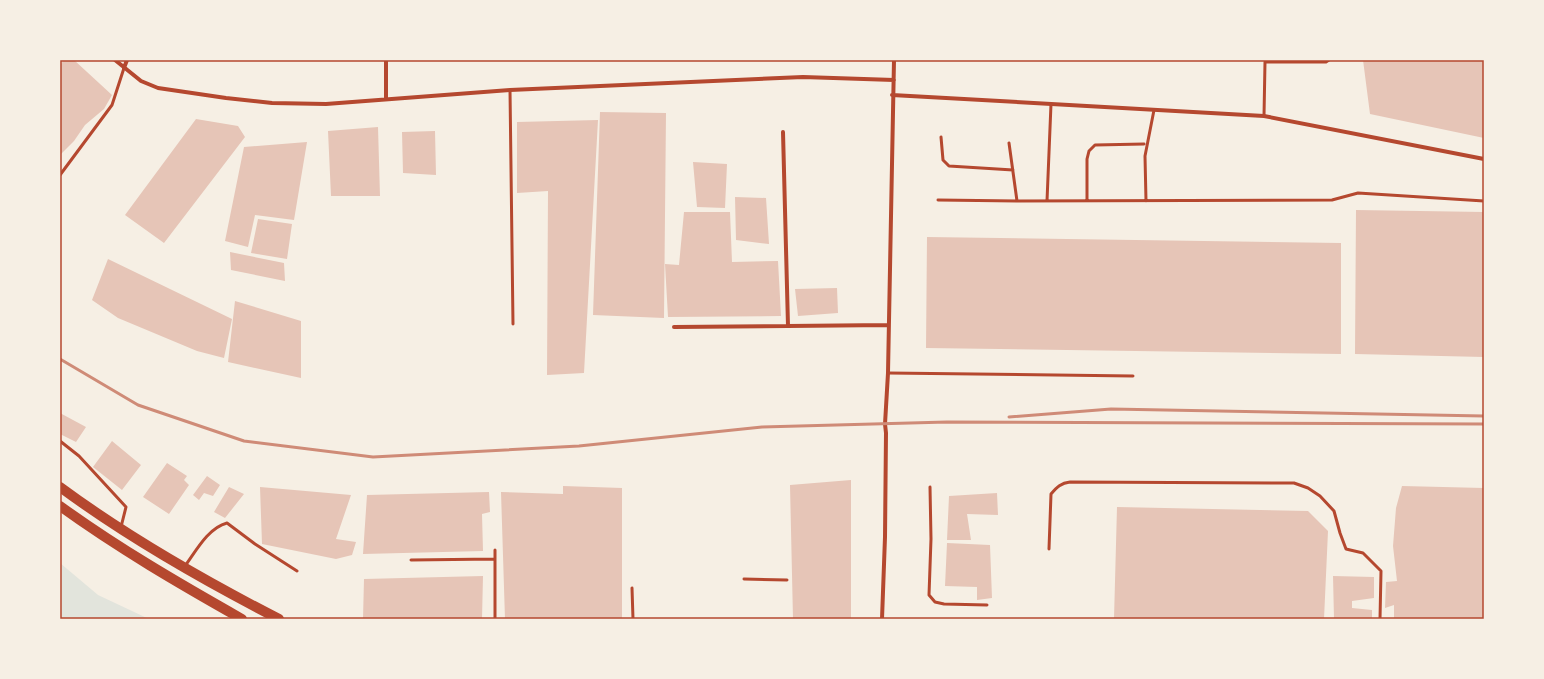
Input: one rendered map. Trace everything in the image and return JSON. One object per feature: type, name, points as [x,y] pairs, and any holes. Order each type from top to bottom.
[{"type":"main road","points":[[60,487],[150,548],[219,588],[279,619]]},
{"type":"main road","points":[[60,506],[100,535],[184,587],[242,619]]},
{"type":"street","points":[[115,60],[141,80],[158,88],[272,103],[318,104],[510,90],[803,77],[894,80]]},
{"type":"street","points":[[124,68],[127,60]]},
{"type":"street","points":[[386,60],[386,99]]},
{"type":"street","points":[[882,619],[885,537],[885,424],[888,374],[892,96],[894,60]]},
{"type":"street","points":[[892,96],[1264,116],[1484,159]]},
{"type":"street","points":[[783,132],[788,326]]},
{"type":"street","points":[[674,327],[889,325]]},
{"type":"lane","points":[[1264,116],[1265,61],[1326,62],[1329,60]]},
{"type":"lane","points":[[60,175],[112,105],[124,68]]},
{"type":"lane","points":[[510,90],[513,324]]},
{"type":"lane","points":[[1047,201],[1051,104]]},
{"type":"lane","points":[[1146,201],[1145,156],[1154,110]]},
{"type":"lane","points":[[941,137],[943,160],[949,166],[1012,170]]},
{"type":"lane","points":[[1009,144],[1017,201]]},
{"type":"lane","points":[[1087,201],[1087,158],[1089,151],[1095,146],[1144,144]]},
{"type":"lane","points":[[938,200],[1332,200],[1358,193],[1484,201]]},
{"type":"lane","points":[[888,374],[1133,376]]},
{"type":"lane","points":[[60,441],[79,456],[126,507],[120,528]]},
{"type":"lane","points":[[1049,549],[1051,494],[1062,483],[1294,484],[1308,488],[1320,496],[1334,511],[1346,549],[1363,553],[1381,571],[1380,619]]},
{"type":"lane","points":[[930,487],[931,539],[929,595],[935,602],[944,604],[987,605]]},
{"type":"lane","points":[[184,568],[212,531],[219,525],[227,523],[255,544],[296,571]]},
{"type":"lane","points":[[495,550],[495,619]]},
{"type":"lane","points":[[411,560],[495,559]]},
{"type":"lane","points":[[744,579],[787,580]]},
{"type":"lane","points":[[632,588],[632,619]]},
{"type":"shaded area","points":[[60,563],[98,595],[149,619],[60,619]]},
{"type":"building","points":[[64,60],[74,60],[112,95],[104,109],[85,125],[74,141],[60,155],[60,65]]},
{"type":"building","points":[[1363,60],[1484,60],[1484,138],[1370,114]]},
{"type":"building","points":[[600,112],[666,113],[664,318],[593,315]]},
{"type":"building","points":[[196,119],[238,126],[245,137],[164,243],[125,215]]},
{"type":"building","points":[[598,120],[584,373],[547,375],[548,191],[517,193],[517,122]]},
{"type":"building","points":[[378,127],[380,196],[331,196],[328,131]]},
{"type":"building","points":[[435,131],[436,175],[403,173],[402,132]]},
{"type":"building","points":[[307,142],[294,220],[255,215],[248,247],[225,241],[244,147]]},
{"type":"building","points":[[693,162],[727,164],[725,208],[697,207]]},
{"type":"building","points":[[735,197],[766,198],[769,244],[736,240]]},
{"type":"building","points":[[1356,210],[1484,212],[1484,357],[1355,354]]},
{"type":"building","points":[[684,212],[730,212],[732,262],[778,261],[781,316],[668,317],[665,264],[679,265]]},
{"type":"building","points":[[258,219],[292,224],[287,259],[251,253]]},
{"type":"building","points":[[927,237],[1341,243],[1341,354],[926,348]]},
{"type":"building","points":[[230,252],[284,263],[285,281],[231,270]]},
{"type":"building","points":[[108,259],[232,319],[224,358],[197,351],[118,318],[92,300]]},
{"type":"building","points":[[837,288],[838,313],[798,316],[795,289]]},
{"type":"building","points":[[235,301],[301,321],[301,378],[228,362]]},
{"type":"building","points":[[60,413],[86,427],[76,442],[60,434]]},
{"type":"building","points":[[112,441],[141,465],[122,490],[93,467]]},
{"type":"building","points":[[167,463],[187,476],[184,480],[189,485],[169,514],[143,497]]},
{"type":"building","points":[[207,476],[220,485],[213,496],[204,493],[199,500],[193,495]]},
{"type":"building","points":[[851,480],[851,619],[793,619],[790,485]]},
{"type":"building","points":[[563,486],[622,488],[622,619],[505,619],[501,492],[563,494]]},
{"type":"building","points":[[1402,486],[1484,488],[1484,619],[1394,619],[1394,605],[1385,608],[1386,582],[1397,581],[1393,546],[1396,508]]},
{"type":"building","points":[[229,487],[244,494],[225,518],[214,512]]},
{"type":"building","points":[[260,487],[351,495],[336,539],[356,542],[352,555],[336,559],[262,544]]},
{"type":"building","points":[[489,492],[490,512],[482,514],[483,551],[363,554],[367,495]]},
{"type":"building","points":[[997,493],[998,515],[967,514],[971,540],[947,540],[949,496]]},
{"type":"building","points":[[1117,507],[1308,511],[1328,531],[1324,619],[1114,619]]},
{"type":"building","points":[[947,543],[990,545],[992,598],[977,600],[977,587],[945,586]]},
{"type":"building","points":[[483,576],[482,619],[363,619],[364,579]]},
{"type":"building","points":[[1333,576],[1374,577],[1374,598],[1352,601],[1352,608],[1372,610],[1372,619],[1334,619]]},
{"type":"railway","points":[[60,359],[138,405],[244,441],[373,457],[579,446],[762,427],[947,422],[1484,424]]},
{"type":"railway","points":[[1009,417],[1111,409],[1484,416]]}]
